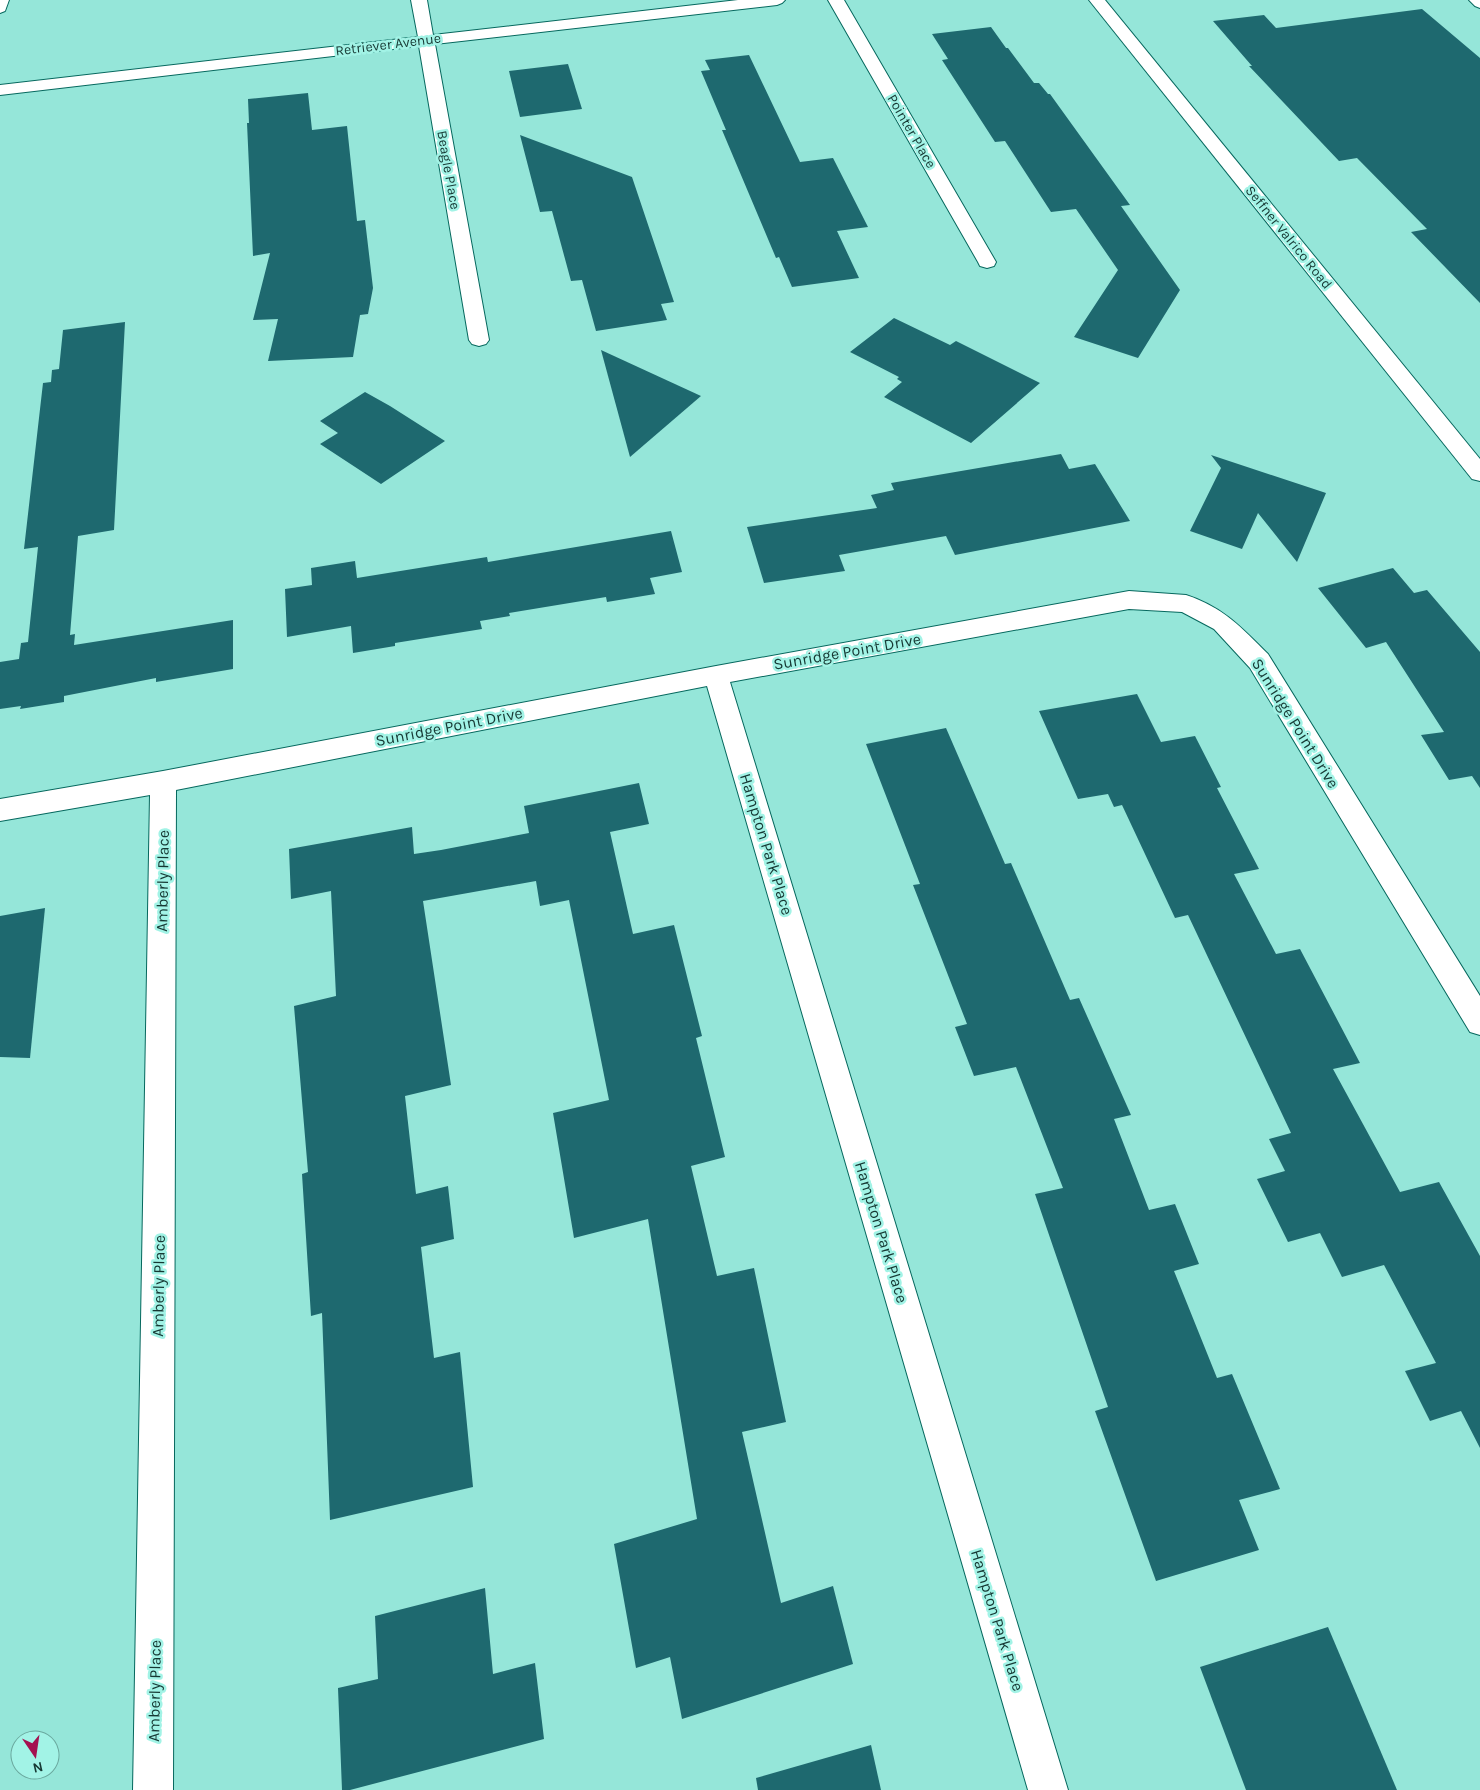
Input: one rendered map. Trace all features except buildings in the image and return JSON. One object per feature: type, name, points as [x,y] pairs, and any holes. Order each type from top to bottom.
[{"type":"street","points":[[0,8],[2,0]]},
{"type":"street","name":"Beagle Place","points":[[419,0],[478,340]]},
{"type":"street","name":"Retriever Avenue","points":[[0,90],[426,39],[777,0]]},
{"type":"street","name":"Pointer Place","points":[[836,0],[988,262]]},
{"type":"street","name":"Seffner Valrico Road","points":[[1097,0],[1480,474]]},
{"type":"street","points":[[1477,0],[1480,3]]},
{"type":"street","name":"Sunridge Point Drive","points":[[0,810],[163,782],[716,674],[1129,600],[1186,604],[1222,623],[1259,661],[1480,1022]]},
{"type":"street","name":"Hampton Park Place","points":[[716,674],[1048,1790]]},
{"type":"street","name":"Amberly Place","points":[[153,1790],[163,782]]}]
